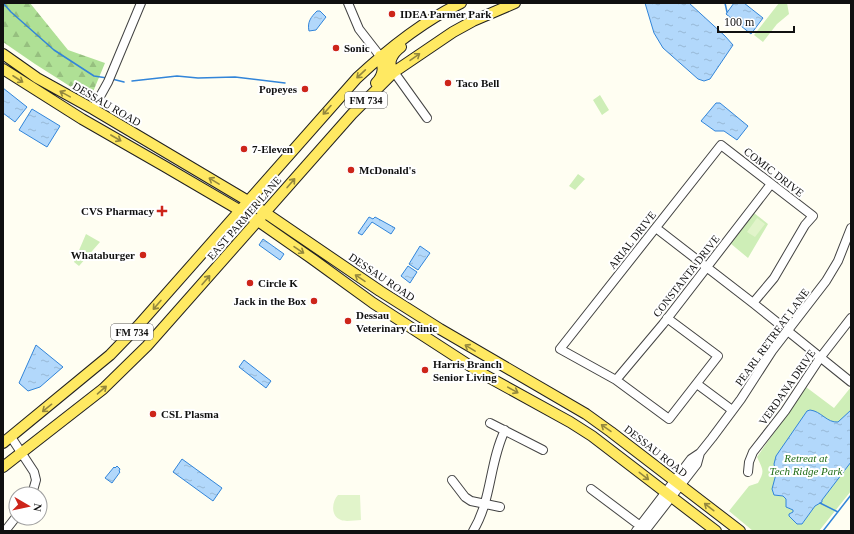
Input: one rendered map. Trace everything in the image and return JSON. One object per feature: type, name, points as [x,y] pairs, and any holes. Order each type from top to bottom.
[{"type":"main road","name":"EAST PARMER LANE","points":[[7,440],[110,355],[138,326],[357,78],[380,56],[429,22],[461,3]]},
{"type":"main road","name":"EAST PARMER LANE","points":[[3,467],[103,389],[147,346],[258,222],[265,212],[348,118],[394,72],[473,21],[515,3]]},
{"type":"main road","points":[[394,72],[390,66],[392,56],[395,52],[424,30],[429,22]]},
{"type":"main road","points":[[348,118],[349,111],[352,107],[382,76],[384,67],[380,56]]},
{"type":"main road","name":"DESSAU ROAD","points":[[5,57],[37,78],[95,105],[117,124],[248,201],[380,291],[478,352],[568,404],[611,432],[740,531]]},
{"type":"main road","points":[[3,70],[82,119],[258,222],[311,258],[373,304],[481,372],[592,436],[716,531]]},
{"type":"main road","points":[[56,102],[65,103],[80,112],[86,113],[95,105]]},
{"type":"main road","points":[[82,119],[94,116],[107,122],[117,124]]},
{"type":"main road","points":[[373,304],[380,291]]},
{"type":"main road","points":[[561,417],[568,404]]},
{"type":"street","points":[[95,105],[115,67],[141,3]]},
{"type":"street","points":[[348,3],[360,29],[380,56]]},
{"type":"street","points":[[394,72],[427,118]]},
{"type":"street","name":"COMIC DRIVE","points":[[721,144],[813,216],[805,225],[774,278],[753,303]]},
{"type":"street","name":"ARIAL DRIVE","points":[[616,380],[560,349],[721,144]]},
{"type":"street","name":"CONSTANTA DRIVE","points":[[616,380],[667,318],[771,184]]},
{"type":"street","points":[[656,228],[753,303],[851,382]]},
{"type":"street","name":"PEARL RETREAT LANE","points":[[642,530],[677,483],[697,464],[700,453],[787,331],[831,274],[851,228]]},
{"type":"street","points":[[616,380],[669,419],[718,356],[667,318]]},
{"type":"street","name":"VERDANA DRIVE","points":[[748,472],[749,462],[753,452],[785,411],[820,358],[851,318]]},
{"type":"street","points":[[697,384],[732,410]]},
{"type":"street","points":[[490,423],[543,450]]},
{"type":"street","points":[[473,531],[485,504],[495,456],[505,430]]},
{"type":"street","points":[[7,440],[22,452],[31,465],[36,480],[34,486]]},
{"type":"street","points":[[452,480],[471,501],[500,507]]},
{"type":"street","points":[[591,489],[642,530]]},
{"type":"green space","points":[[3,3],[30,3],[68,50],[105,63],[90,99],[3,42]]},
{"type":"green space","points":[[779,3],[787,3],[789,14],[777,24],[763,42],[754,35]]},
{"type":"green space","points":[[600,95],[609,110],[602,115],[593,100]]},
{"type":"green space","points":[[578,174],[585,179],[575,190],[569,186]]},
{"type":"green space","points":[[754,213],[768,224],[748,258],[730,243]]},
{"type":"green space","points":[[757,218],[765,224],[755,237],[747,232]]},
{"type":"green space","points":[[86,234],[100,242],[79,266],[74,262]]},
{"type":"green space","name":"Retreat at Tech Ridge Park","points":[[806,387],[834,408],[851,387],[851,491],[819,531],[753,531],[729,511],[749,486],[758,483],[762,476],[762,470],[757,457]]},
{"type":"green space","points":[[338,495],[360,495],[361,520],[345,521],[337,518],[334,512],[333,504]]},
{"type":"water","points":[[645,3],[689,3],[733,45],[710,79],[704,81],[698,79],[663,48],[654,33]]},
{"type":"water","points":[[734,3],[744,3],[763,18],[751,34],[726,14]]},
{"type":"water","points":[[317,11],[320,11],[326,17],[316,30],[309,31],[310,20]]},
{"type":"water","points":[[3,88],[27,107],[15,122],[3,113]]},
{"type":"water","points":[[716,103],[720,103],[748,126],[737,140],[724,131],[715,131],[701,121]]},
{"type":"water","points":[[32,109],[60,126],[47,147],[19,130]]},
{"type":"water","points":[[369,217],[373,219],[375,217],[395,228],[391,234],[372,222],[362,235],[358,233]]},
{"type":"water","points":[[263,239],[284,254],[280,260],[259,245]]},
{"type":"water","points":[[420,246],[430,253],[418,270],[409,264]]},
{"type":"water","points":[[408,266],[417,272],[410,283],[401,276]]},
{"type":"water","points":[[36,345],[63,367],[40,387],[28,391],[19,383]]},
{"type":"water","points":[[244,360],[271,381],[266,388],[239,367]]},
{"type":"water","points":[[810,410],[817,412],[831,421],[838,422],[851,410],[851,462],[822,502],[815,506],[802,524],[797,524],[789,516],[793,510],[786,507],[786,499],[783,496],[774,495],[772,489],[776,474],[774,464],[776,456],[807,411]]},
{"type":"water","points":[[182,459],[222,488],[213,501],[173,472]]},
{"type":"water","points":[[117,466],[120,469],[120,472],[112,483],[105,478],[114,467],[115,468]]},
{"type":"waterway","points":[[3,3],[54,50],[94,76],[107,78]]},
{"type":"waterway","points":[[725,3],[727,12]]},
{"type":"waterway","points":[[132,81],[177,76],[198,78],[235,77],[285,83]]},
{"type":"waterway","points":[[112,79],[124,82]]},
{"type":"waterway","points":[[823,531],[851,495]]},
{"type":"waterway","points":[[820,503],[838,512]]},
{"type":"place","name":"IDEA Parmer Park","points":[[392,14]]},
{"type":"place","name":"Sonic","points":[[336,48]]},
{"type":"place","name":"Taco Bell","points":[[448,83]]},
{"type":"place","name":"Popeyes","points":[[305,89]]},
{"type":"place","name":"7-Eleven","points":[[244,149]]},
{"type":"place","name":"McDonald's","points":[[351,170]]},
{"type":"place","name":"CVS Pharmacy","points":[[162,211]]},
{"type":"place","name":"Whataburger","points":[[143,255]]},
{"type":"place","name":"Circle K","points":[[250,283]]},
{"type":"place","name":"Jack in the Box","points":[[314,301]]},
{"type":"place","name":"Dessau Veterinary Clinic","points":[[348,321]]},
{"type":"place","name":"Harris Branch Senior Living","points":[[425,370]]},
{"type":"place","name":"CSL Plasma","points":[[153,414]]}]
